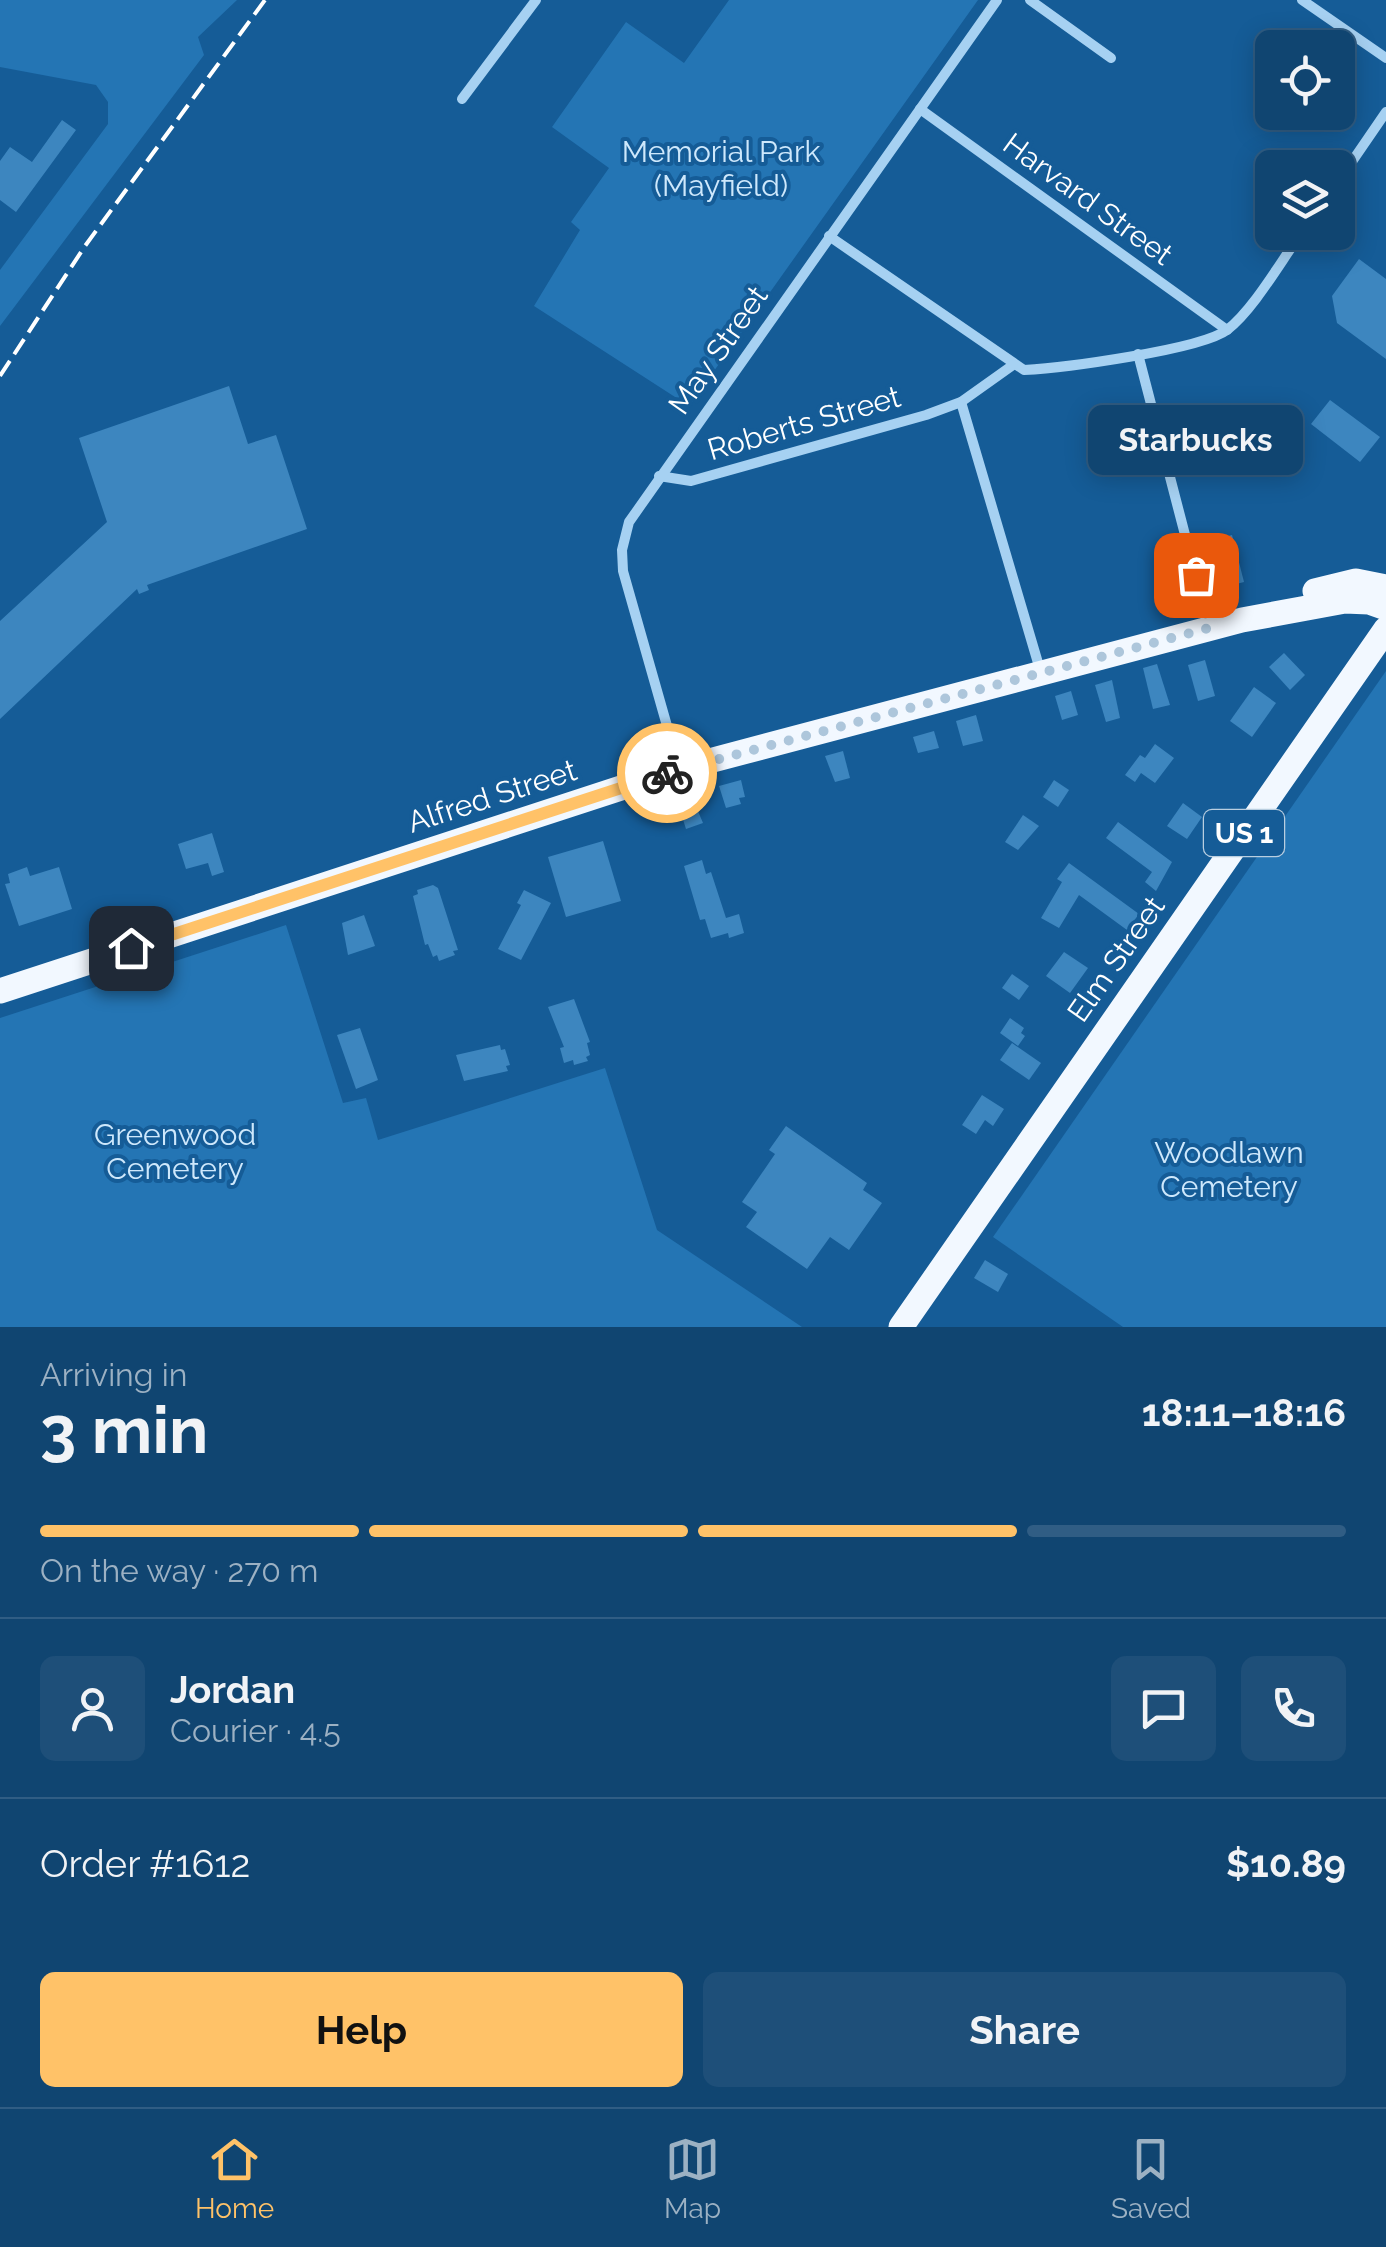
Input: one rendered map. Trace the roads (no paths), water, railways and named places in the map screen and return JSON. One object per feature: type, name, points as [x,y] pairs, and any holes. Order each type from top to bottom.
[{"type":"main road","points":[[1356,581],[1386,571]]},
{"type":"main road","name":"Alfred Street","points":[[1242,620],[1264,604],[1356,581],[1386,587]]},
{"type":"main road","name":"Alfred Street","points":[[0,991],[679,769],[1242,620],[1346,601],[1386,608]]},
{"type":"main road","name":"Elm Street","points":[[901,1327],[1386,629]]},
{"type":"street","points":[[462,99],[536,0]]},
{"type":"street","name":"May Street","points":[[679,769],[622,565],[629,522],[998,0]]},
{"type":"street","points":[[1030,0],[1111,58]]},
{"type":"street","points":[[1302,0],[1386,58]]},
{"type":"street","name":"Harvard Street","points":[[920,109],[1227,330]]},
{"type":"street","points":[[1355,157],[1386,112]]},
{"type":"street","points":[[829,236],[1024,370],[1199,342],[1227,330],[1288,250]]},
{"type":"street","points":[[1138,354],[1209,628]]},
{"type":"street","name":"Roberts Street","points":[[659,476],[691,481],[926,415],[962,402],[1013,366]]},
{"type":"street","points":[[962,402],[1041,673]]},
{"type":"railway","points":[[0,376],[85,246],[265,0]]},
{"type":"place","name":"Starbucks","points":[[1196,575]]},
{"type":"park label","name":"Memorial Park (Mayfield)","points":[[721,168]]},
{"type":"park label","name":"Greenwood Cemetery","points":[[175,1151]]},
{"type":"park label","name":"Woodlawn Cemetery","points":[[1229,1169]]}]
